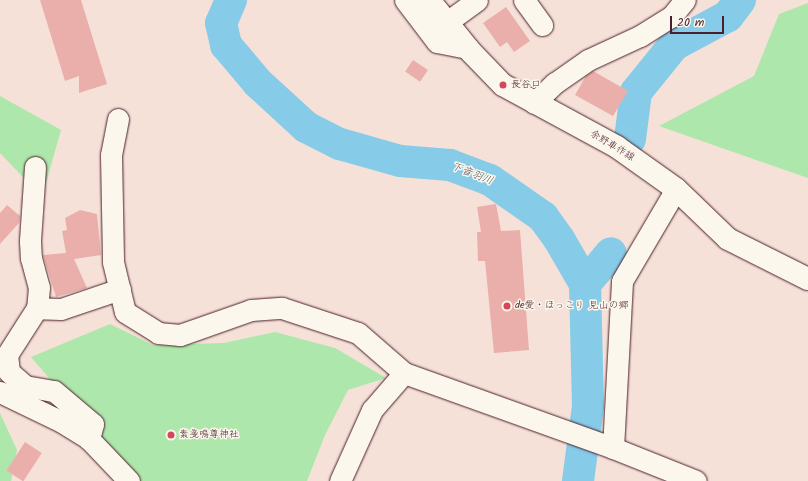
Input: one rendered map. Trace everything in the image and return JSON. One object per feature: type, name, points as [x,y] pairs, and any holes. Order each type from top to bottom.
[{"type":"main road","name":"余野車作線","points":[[429,0],[468,48],[503,85],[618,147],[676,189],[728,239],[808,279]]},
{"type":"street","points":[[405,0],[437,42],[468,48]]},
{"type":"street","points":[[447,22],[476,0]]},
{"type":"street","points":[[524,0],[542,25]]},
{"type":"street","points":[[534,103],[555,83],[588,60],[640,36],[671,17],[685,0]]},
{"type":"street","points":[[118,119],[111,154],[113,262],[125,312],[158,333],[180,335],[251,310],[282,308],[358,332],[404,373],[613,448],[696,481]]},
{"type":"street","points":[[35,167],[30,241],[31,258],[39,287],[37,308],[7,355],[9,372],[25,386],[54,391],[93,424],[89,439]]},
{"type":"street","points":[[613,448],[622,281],[676,189]]},
{"type":"street","points":[[37,308],[61,309],[120,289]]},
{"type":"street","points":[[340,481],[372,410],[404,373]]},
{"type":"street","points":[[0,392],[62,422],[89,439],[128,481]]},
{"type":"green space","points":[[808,3],[808,178],[659,126],[754,76],[779,14]]},
{"type":"green space","points":[[0,96],[61,130],[42,197],[0,153]]},
{"type":"green space","points":[[110,324],[153,345],[224,343],[275,332],[335,348],[386,378],[348,390],[325,435],[307,481],[137,481],[31,357]]},
{"type":"green space","points":[[0,413],[17,450],[11,481],[0,481]]},
{"type":"building","points":[[40,0],[81,0],[107,84],[79,93],[79,76],[65,81]]},
{"type":"building","points":[[506,7],[530,41],[514,52],[507,42],[500,47],[483,23]]},
{"type":"building","points":[[413,60],[428,70],[420,82],[405,72]]},
{"type":"building","points":[[593,71],[628,91],[613,116],[575,95],[586,76]]},
{"type":"building","name":"de愛・ほっこり 見山の郷","points":[[496,204],[501,231],[520,230],[529,350],[494,353],[485,261],[478,261],[477,232],[481,232],[477,207]]},
{"type":"building","points":[[7,205],[20,216],[19,223],[0,244],[0,213]]},
{"type":"building","points":[[80,210],[97,214],[101,255],[74,259],[87,288],[56,297],[43,255],[66,253],[62,231],[67,230],[65,218]]},
{"type":"building","points":[[25,442],[42,453],[24,481],[6,471]]},
{"type":"waterway","name":"下音羽川","points":[[231,0],[221,23],[226,45],[258,83],[306,127],[340,144],[400,161],[450,165],[490,180],[543,217],[559,239],[585,284],[588,406],[578,481]]},
{"type":"waterway","points":[[630,139],[636,92],[674,45],[728,16],[740,0]]},
{"type":"waterway","points":[[585,284],[611,253]]},
{"type":"place","name":"長谷口","points":[[503,85]]},
{"type":"place","name":"de愛・ほっこり 見山の郷","points":[[507,306]]},
{"type":"place","name":"素戔嗚尊神社","points":[[171,435]]}]
